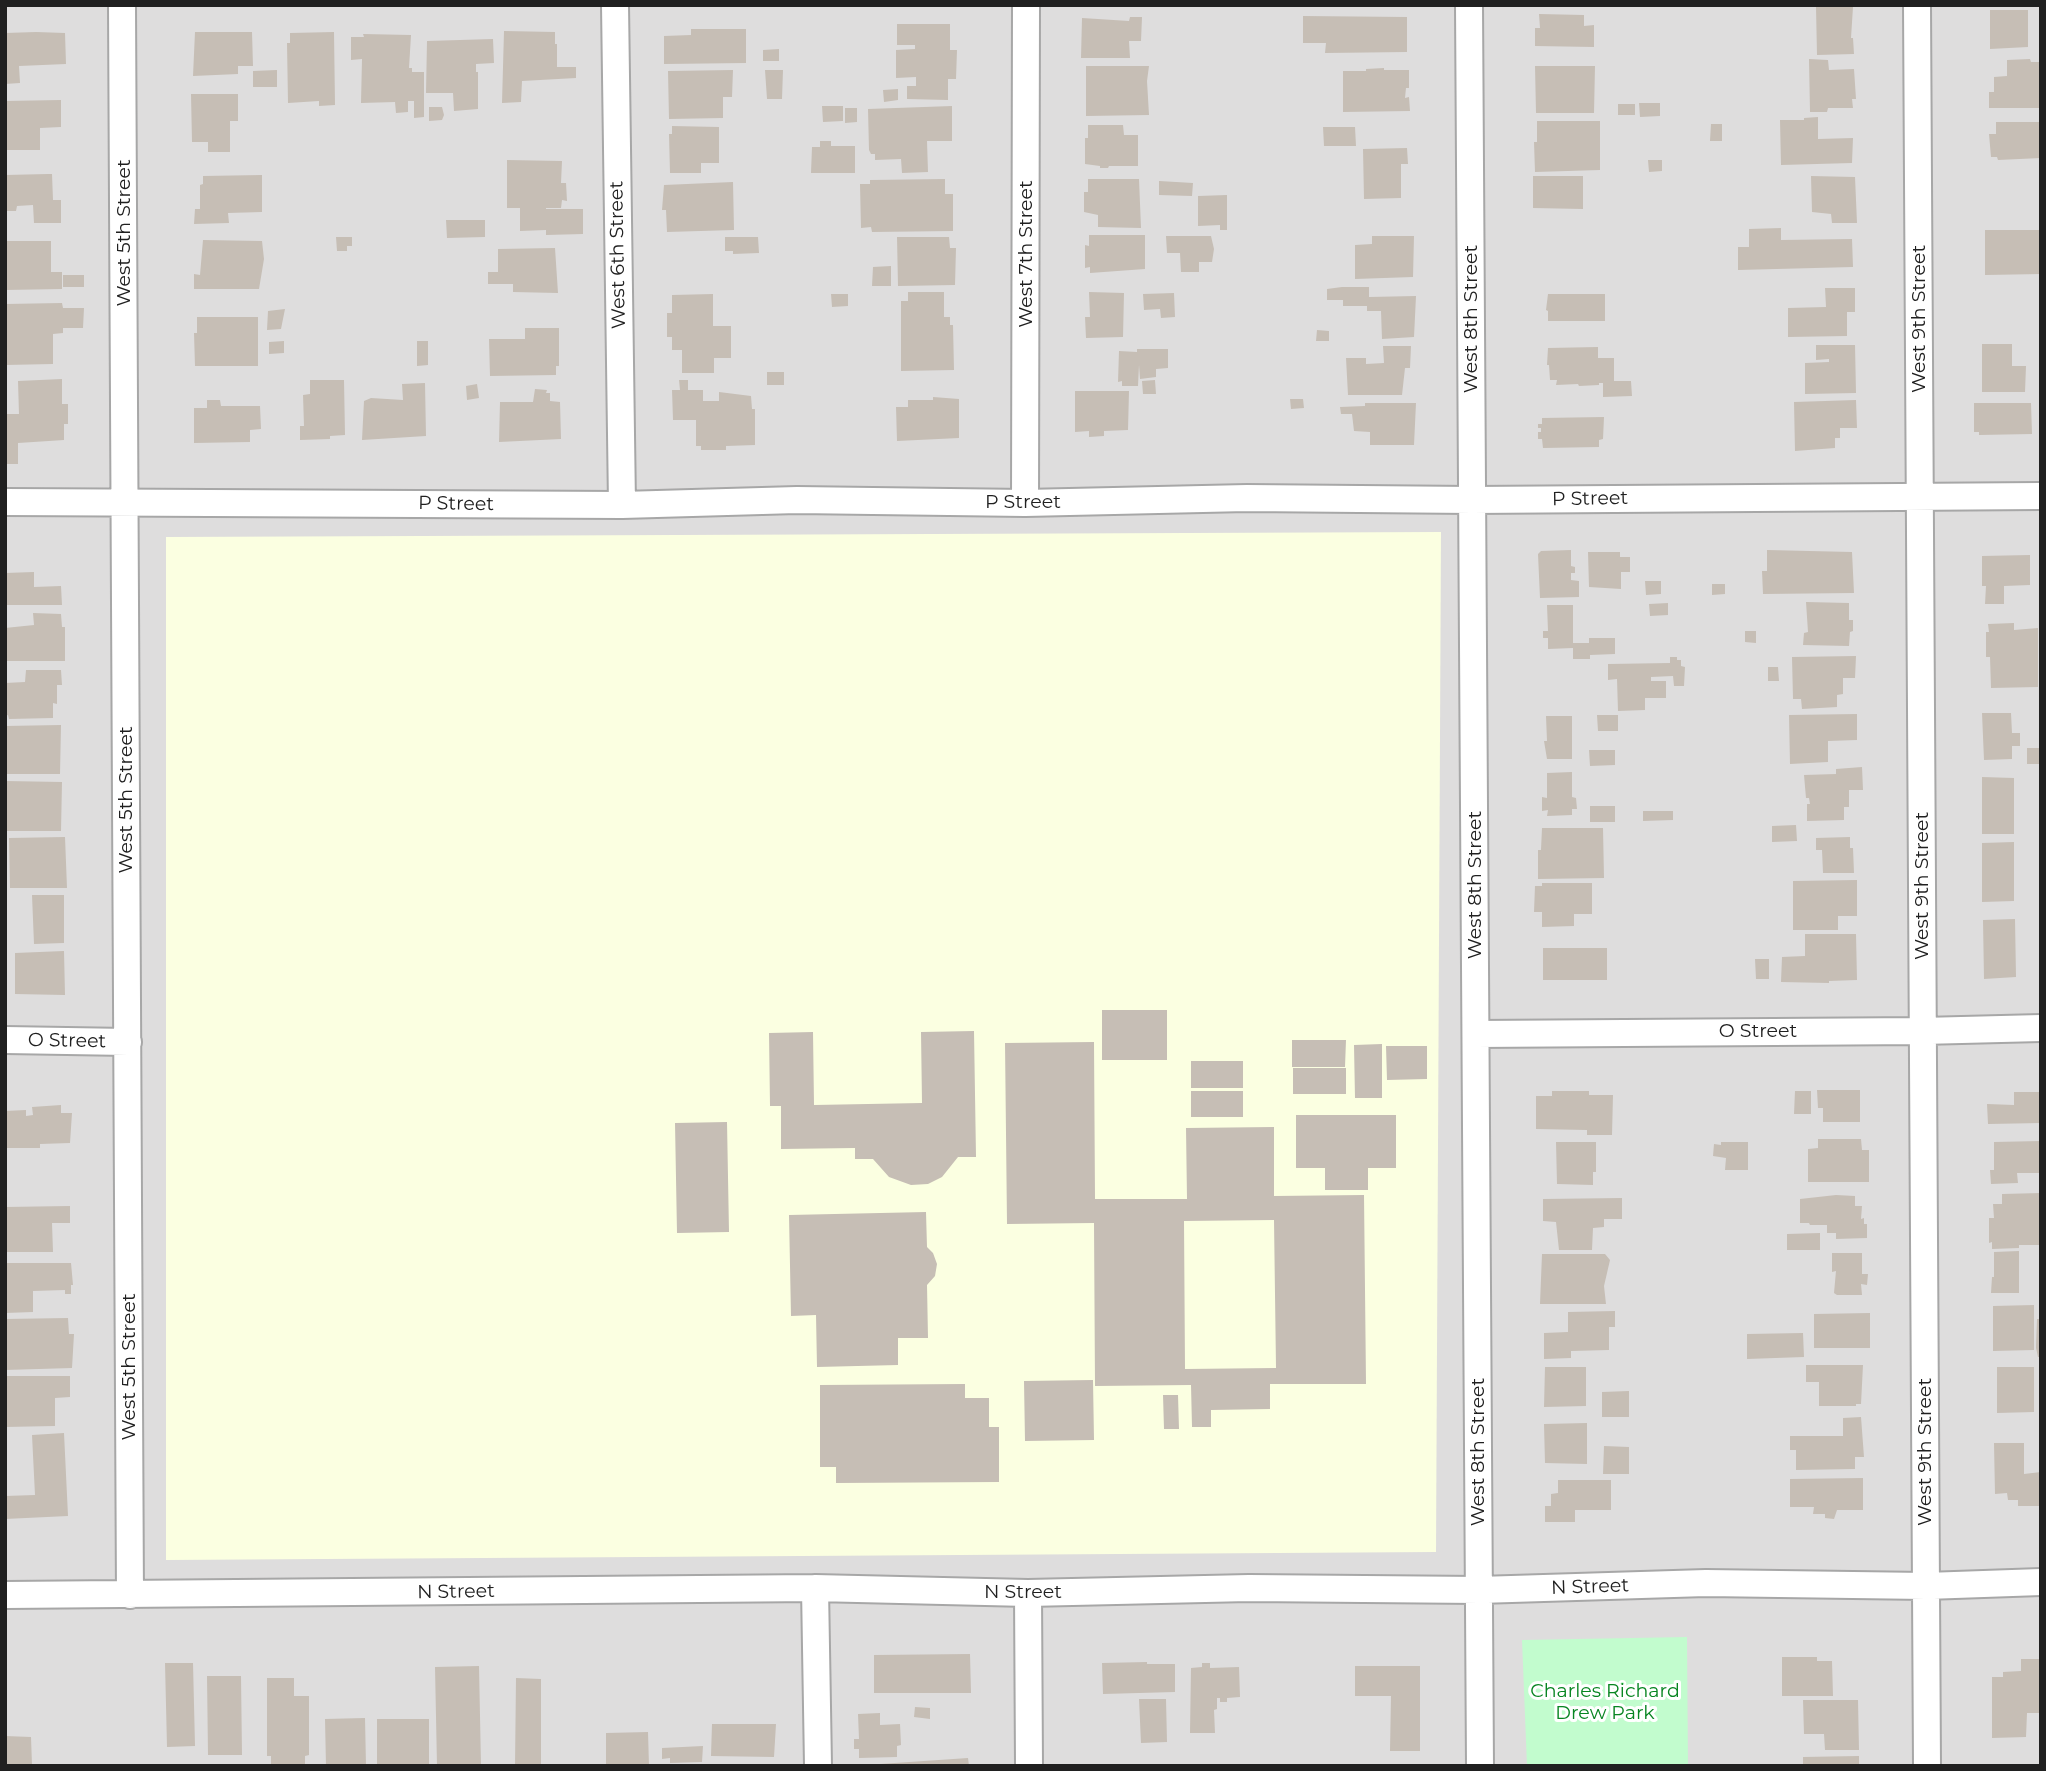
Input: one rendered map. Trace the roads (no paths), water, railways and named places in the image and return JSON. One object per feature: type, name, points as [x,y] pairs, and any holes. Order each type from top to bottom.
[{"type":"street","name":"West 5th Street","points":[[122,5],[130,1595]]},
{"type":"street","name":"West 6th Street","points":[[615,5],[622,505]]},
{"type":"street","name":"West 7th Street","points":[[1025,503],[1026,5]]},
{"type":"street","name":"West 8th Street","points":[[1469,5],[1480,1766]]},
{"type":"street","name":"West 9th Street","points":[[1917,5],[1927,1766]]},
{"type":"street","name":"P Street","points":[[5,502],[622,505],[797,500],[1025,503],[1247,498],[1472,500],[2041,496]]},
{"type":"street","name":"O Street","points":[[1475,1034],[2041,1028]]},
{"type":"street","name":"O Street","points":[[5,1040],[128,1042]]},
{"type":"street","name":"N Street","points":[[5,1595],[815,1588],[1027,1593],[1249,1588],[1479,1590],[1706,1583],[1926,1586],[2041,1582]]},
{"type":"street","points":[[815,1588],[818,1766]]},
{"type":"street","points":[[1027,1593],[1029,1766]]},
{"type":"park label","name":"Charles Richard Drew Park","points":[[1605,1702]]}]
